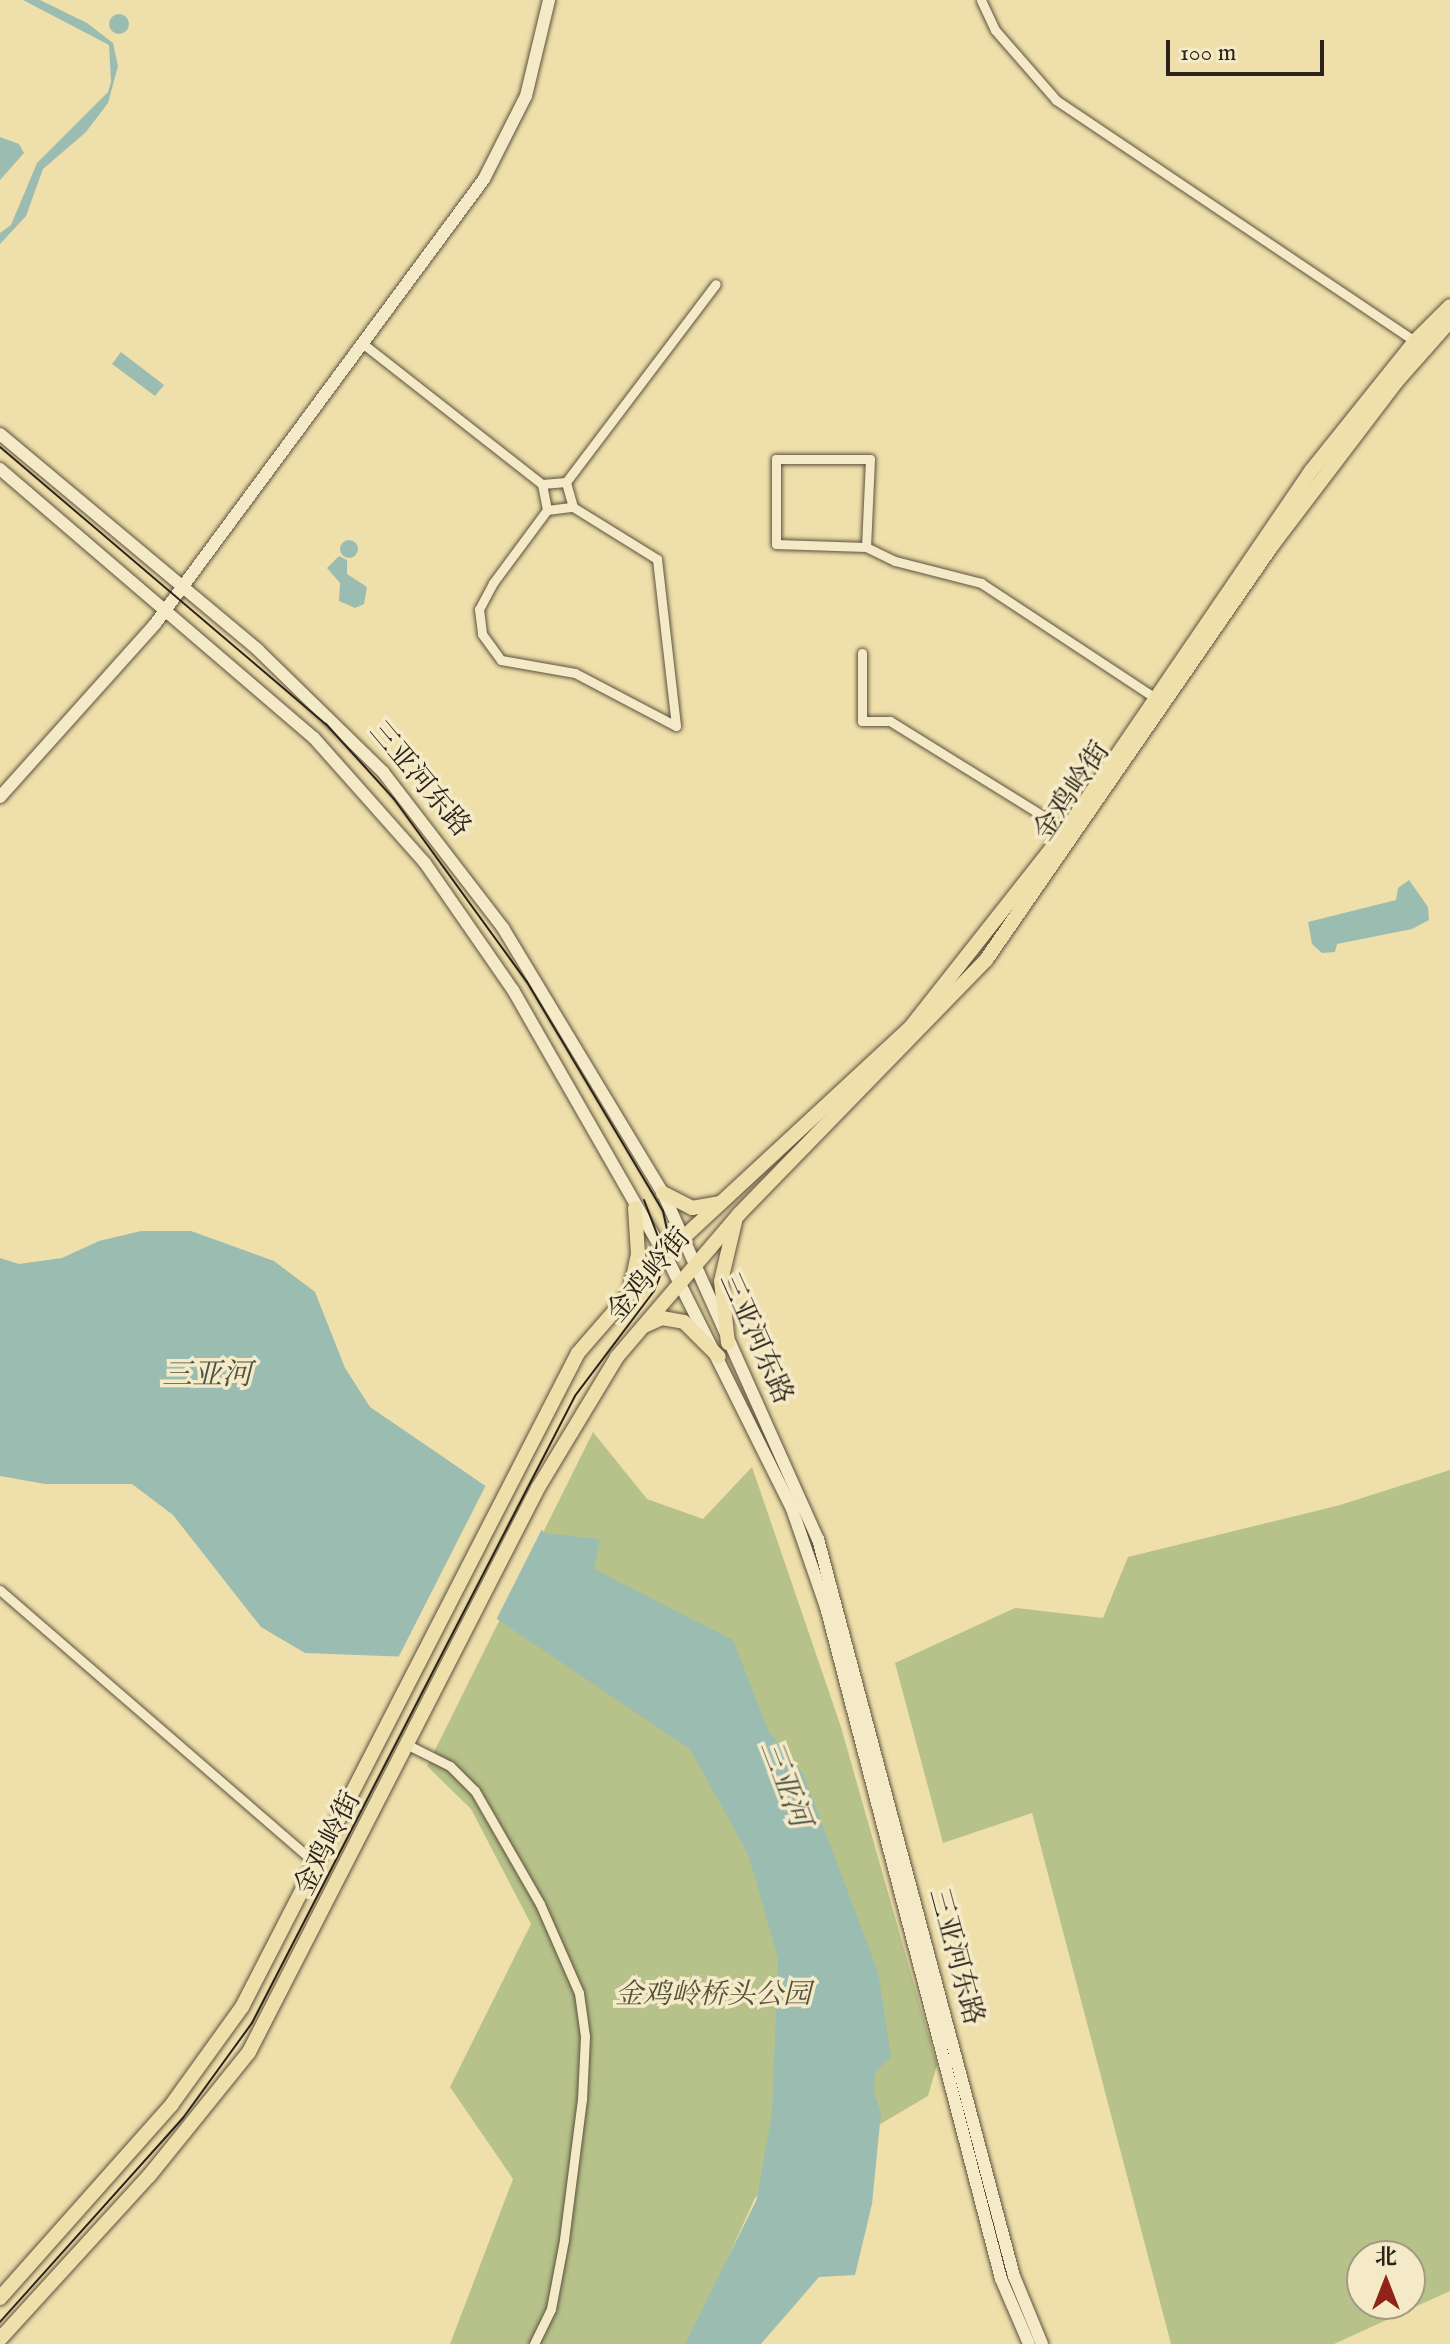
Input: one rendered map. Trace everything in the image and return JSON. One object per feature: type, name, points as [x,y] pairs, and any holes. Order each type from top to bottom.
[{"type":"main road","points":[[0,797],[165,610],[442,239],[507,140],[526,96],[549,0]]},
{"type":"main road","name":"金鸡岭街","points":[[0,2298],[126,2159],[214,2050],[265,1968],[578,1353],[630,1289],[664,1255],[729,1200],[909,1029],[1066,830],[1311,471],[1415,341],[1450,306]]},
{"type":"main road","name":"金鸡岭街","points":[[0,2339],[149,2176],[249,2052],[538,1488],[635,1334],[678,1280],[739,1214],[986,960],[1271,547],[1397,381],[1450,321]]},
{"type":"main road","name":"三亚河东路","points":[[0,434],[183,586],[346,731],[457,863],[534,975],[663,1193],[818,1539],[1014,2276],[1042,2344]]},
{"type":"main road","name":"三亚河东路","points":[[0,469],[330,753],[425,863],[513,990],[678,1280],[792,1509],[826,1607],[1001,2279],[1029,2344]]},
{"type":"main road","points":[[663,1193],[692,1208],[729,1200]]},
{"type":"main road","points":[[630,1289],[638,1254],[635,1208]]},
{"type":"main road","points":[[728,1343],[722,1266],[739,1214]]},
{"type":"main road","points":[[635,1334],[650,1321],[674,1319],[697,1329],[719,1357]]},
{"type":"street","points":[[981,0],[995,30],[1056,100],[1415,341]]},
{"type":"street","points":[[542,484],[566,482],[716,284]]},
{"type":"street","points":[[362,343],[542,484],[547,510]]},
{"type":"street","points":[[866,547],[870,459],[776,459],[776,544],[866,547],[895,561],[981,583],[1154,697]]},
{"type":"street","points":[[566,482],[573,507]]},
{"type":"street","points":[[573,507],[657,559],[676,726],[575,673],[501,660],[482,634],[479,609],[493,583],[547,510],[573,507]]},
{"type":"street","points":[[862,653],[862,721],[890,721],[1066,830]]},
{"type":"street","points":[[0,1590],[317,1865]]},
{"type":"street","points":[[408,1745],[450,1766],[475,1791],[540,1904],[579,1993],[585,2036],[582,2099],[564,2240],[551,2309],[534,2344]]},
{"type":"green space","name":"金鸡岭桥头公园","points":[[593,1432],[647,1499],[703,1519],[752,1467],[841,1727],[937,2065],[928,2096],[755,2198],[689,2344],[450,2344],[513,2179],[450,2087],[531,1924],[471,1809],[427,1766]]},
{"type":"green space","points":[[1450,1470],[1450,2291],[1426,2302],[1426,2240],[1346,2240],[1346,2320],[1387,2320],[1334,2344],[1171,2344],[1032,1813],[943,1843],[895,1663],[1015,1608],[1103,1618],[1128,1557],[1340,1505]]},
{"type":"water","points":[[23,0],[40,0],[87,23],[113,43],[118,66],[108,103],[86,132],[43,169],[26,216],[0,244],[0,233],[11,225],[37,163],[108,92],[111,82],[109,45]]},
{"type":"water","points":[[115,14],[123,14],[129,24],[123,34],[115,34],[109,28],[109,20]]},
{"type":"water","points":[[0,137],[19,144],[24,153],[0,180]]},
{"type":"water","points":[[121,352],[164,385],[155,396],[112,364]]},
{"type":"water","points":[[345,540],[353,540],[358,549],[356,556],[345,558],[340,553],[340,545]]},
{"type":"water","points":[[339,556],[347,560],[347,574],[367,587],[364,604],[355,608],[339,601],[340,583],[327,568]]},
{"type":"water","points":[[1409,880],[1428,907],[1429,920],[1412,929],[1337,944],[1335,952],[1322,953],[1312,944],[1308,922],[1396,900],[1398,888]]},
{"type":"water","name":"三亚河","points":[[141,1231],[191,1231],[274,1261],[315,1292],[345,1368],[370,1407],[538,1522],[544,1533],[600,1539],[594,1569],[733,1640],[769,1732],[803,1773],[878,1972],[891,2057],[876,2071],[873,2089],[881,2113],[872,2204],[855,2275],[819,2277],[761,2344],[685,2344],[757,2199],[772,2112],[778,1959],[749,1856],[690,1749],[494,1617],[437,1658],[305,1653],[261,1627],[173,1515],[132,1484],[45,1484],[0,1476],[0,1258],[19,1264],[62,1258],[99,1241]]},
{"type":"pier","points":[[487,1483],[544,1525],[495,1622],[439,1662],[397,1660]]},
{"type":"tram line","points":[[0,447],[326,724],[394,799],[527,982],[663,1211],[671,1249],[654,1291],[575,1396],[252,2023],[183,2118],[0,2322]]},
{"type":"tram line","points":[[644,1200],[658,1237],[652,1276]]}]
